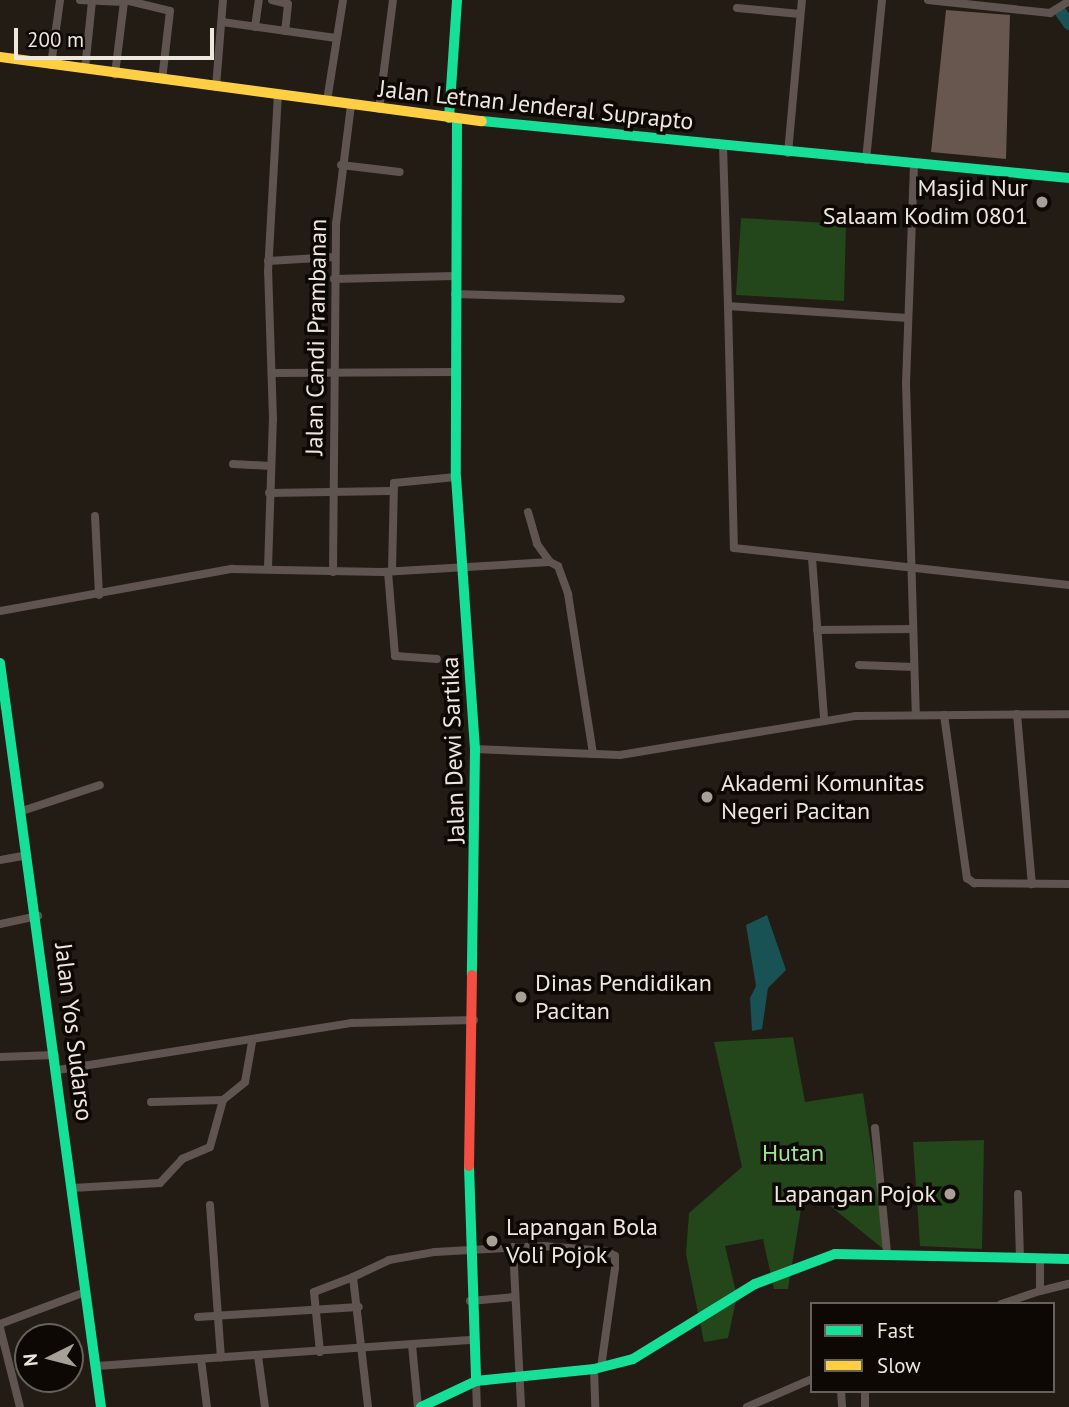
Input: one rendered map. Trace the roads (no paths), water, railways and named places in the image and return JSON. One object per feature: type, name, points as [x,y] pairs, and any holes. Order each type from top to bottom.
[{"type":"street","points":[[52,58],[60,0]]},
{"type":"street","points":[[80,0],[125,1],[170,11],[162,80]]},
{"type":"street","points":[[216,87],[223,0]]},
{"type":"street","points":[[255,27],[259,0]]},
{"type":"street","points":[[272,0],[288,4],[285,31]]},
{"type":"street","points":[[327,96],[343,0]]},
{"type":"street","points":[[379,109],[393,0]]},
{"type":"street","name":"Jalan Dewi Sartika","points":[[457,0],[453,118],[454,372],[456,477],[465,567],[475,749],[475,1020],[468,1249],[476,1381]]},
{"type":"street","points":[[789,153],[802,0]]},
{"type":"street","points":[[866,160],[882,0]]},
{"type":"street","points":[[928,0],[1054,12],[1068,2]]},
{"type":"street","points":[[85,69],[92,1]]},
{"type":"street","points":[[116,74],[125,1]]},
{"type":"street","points":[[737,8],[800,14]]},
{"type":"street","points":[[222,22],[336,38]]},
{"type":"street","name":"Jalan Letnan Jenderal Suprapto","points":[[0,57],[52,58],[85,69],[116,74],[278,95],[327,96],[351,105],[453,118],[789,153],[1069,178]]},
{"type":"street","points":[[268,568],[271,373],[268,261],[278,95]]},
{"type":"street","name":"Jalan Candi Prambanan","points":[[333,572],[334,279],[341,165],[351,105]]},
{"type":"street","points":[[723,146],[734,548],[909,570],[1069,585]]},
{"type":"street","points":[[341,165],[400,172]]},
{"type":"street","points":[[914,165],[908,318],[909,570],[916,713]]},
{"type":"street","points":[[268,261],[335,257]]},
{"type":"street","points":[[334,279],[455,276]]},
{"type":"street","points":[[455,294],[621,299]]},
{"type":"street","points":[[728,306],[908,318]]},
{"type":"street","points":[[271,373],[454,372]]},
{"type":"street","points":[[233,464],[271,466]]},
{"type":"street","points":[[269,494],[334,490],[390,491],[404,480],[456,477]]},
{"type":"street","points":[[390,491],[390,571],[395,656],[437,659]]},
{"type":"street","points":[[528,512],[537,544],[550,562],[558,566],[568,594],[593,754]]},
{"type":"street","points":[[96,516],[99,595]]},
{"type":"street","points":[[812,558],[824,719]]},
{"type":"street","points":[[0,611],[99,595],[193,574],[268,568],[333,572],[390,571],[550,562]]},
{"type":"street","points":[[817,630],[912,629]]},
{"type":"street","name":"Jalan Yos Sudarso","points":[[0,663],[38,916],[101,1407]]},
{"type":"street","points":[[859,665],[914,667]]},
{"type":"street","points":[[475,749],[593,754],[649,751],[824,719],[916,713],[1069,713]]},
{"type":"street","points":[[1017,714],[1032,884]]},
{"type":"street","points":[[944,715],[965,875],[974,883],[1069,884]]},
{"type":"street","points":[[22,811],[100,785]]},
{"type":"street","points":[[0,860],[27,855]]},
{"type":"street","points":[[0,924],[38,916]]},
{"type":"street","points":[[58,1070],[252,1043],[352,1023],[475,1020]]},
{"type":"street","points":[[72,1188],[165,1181],[182,1159],[210,1147],[223,1100],[245,1082],[252,1043]]},
{"type":"street","points":[[0,1058],[55,1055]]},
{"type":"street","points":[[151,1102],[223,1100]]},
{"type":"street","points":[[875,1128],[887,1252]]},
{"type":"street","points":[[1018,1194],[1020,1258]]},
{"type":"street","points":[[210,1205],[220,1358]]},
{"type":"street","points":[[513,1247],[521,1407]]},
{"type":"street","points":[[320,1352],[315,1289],[353,1277],[403,1256],[468,1249],[574,1247],[615,1256],[598,1368],[595,1407]]},
{"type":"street","points":[[412,1345],[419,1407],[476,1381],[518,1373],[598,1368],[671,1340],[787,1269],[835,1254],[887,1252],[1040,1260],[1069,1259]]},
{"type":"street","points":[[1035,1302],[1040,1260]]},
{"type":"street","points":[[353,1277],[359,1307],[368,1407]]},
{"type":"street","points":[[1012,1302],[1069,1283]]},
{"type":"street","points":[[20,1407],[0,1326],[85,1292]]},
{"type":"street","points":[[470,1301],[515,1297]]},
{"type":"street","points":[[198,1317],[359,1307]]},
{"type":"street","points":[[97,1366],[473,1340]]},
{"type":"street","points":[[258,1356],[265,1407]]},
{"type":"street","points":[[201,1359],[207,1407]]},
{"type":"street","points":[[747,1407],[810,1379]]},
{"type":"street","points":[[476,1381],[477,1407]]},
{"type":"water","points":[[767,915],[786,970],[768,988],[762,1029],[752,1031],[750,998],[756,986],[746,925]]},
{"type":"waterway","points":[[1060,11],[1069,24]]},
{"type":"place","name":"Masjid Nur Salaam Kodim 0801","points":[[1042,202]]},
{"type":"place","name":"Akademi Komunitas Negeri Pacitan","points":[[707,797]]},
{"type":"place","name":"Dinas Pendidikan Pacitan","points":[[521,997]]},
{"type":"place","name":"Lapangan Pojok","points":[[950,1194]]},
{"type":"place","name":"Lapangan Bola Voli Pojok","points":[[492,1241]]},
{"type":"park label","name":"Hutan","points":[[793,1153]]}]
